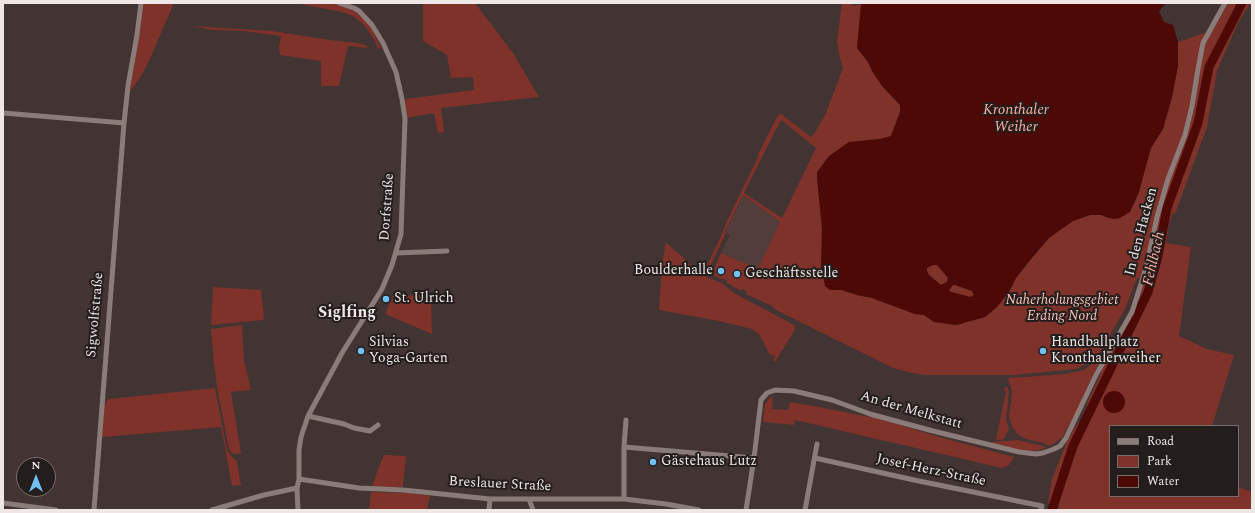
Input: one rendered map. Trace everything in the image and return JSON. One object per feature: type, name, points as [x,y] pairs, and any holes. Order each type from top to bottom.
[{"type":"street","name":"Sigwolfstraße","points":[[94,510],[124,123],[128,86],[141,3]]},
{"type":"street","name":"Dorfstraße","points":[[298,510],[297,488],[299,479],[299,450],[301,437],[308,416],[342,353],[382,289],[396,253],[401,234],[405,119],[396,72],[386,47],[372,25],[354,8],[339,3]]},
{"type":"street","name":"In den Hacken","points":[[1049,451],[1060,446],[1066,438],[1096,375],[1132,312],[1146,268],[1159,210],[1168,179],[1188,124],[1203,43],[1225,3]]},
{"type":"street","points":[[3,113],[124,123]]},
{"type":"street","points":[[396,253],[447,251]]},
{"type":"street","name":"An der Melkstatt","points":[[754,458],[761,400],[771,390],[779,389],[807,393],[837,401],[870,414],[1019,452],[1036,454],[1049,451]]},
{"type":"street","points":[[308,416],[370,431],[378,425]]},
{"type":"street","points":[[624,499],[624,447],[626,420]]},
{"type":"street","points":[[805,510],[817,444]]},
{"type":"street","points":[[624,447],[754,458],[746,510]]},
{"type":"street","name":"Josef-Herz-Straße","points":[[815,458],[1042,508]]},
{"type":"street","name":"Breslauer Straße","points":[[299,479],[359,488],[402,490],[490,499],[624,499],[699,510]]},
{"type":"street","points":[[212,510],[264,495],[297,488]]},
{"type":"street","points":[[489,510],[490,499]]},
{"type":"street","points":[[529,499],[533,510]]},
{"type":"street","points":[[3,503],[56,510]]},
{"type":"shaded area","points":[[743,195],[780,222],[758,270],[721,253],[730,235],[725,233]]},
{"type":"green space","points":[[143,3],[174,3],[149,61],[130,92],[141,24]]},
{"type":"green space","points":[[295,3],[331,3],[353,10],[370,25],[381,48],[378,49],[375,41],[364,25],[353,16],[342,12]]},
{"type":"green space","points":[[423,3],[475,3],[513,53],[539,97],[441,108],[444,132],[438,133],[434,113],[407,118],[406,99],[474,90],[473,77],[451,78],[447,55],[423,41]]},
{"type":"green space","name":"Naherholungsgebiet Erding Nord","points":[[842,3],[850,3],[854,6],[862,4],[857,48],[868,62],[882,86],[900,105],[900,112],[891,136],[880,139],[859,141],[817,172],[822,228],[821,268],[830,290],[842,290],[872,298],[915,314],[924,315],[934,322],[956,325],[985,317],[997,307],[1009,292],[1016,278],[1031,259],[1058,230],[1073,221],[1090,215],[1101,215],[1114,219],[1120,218],[1135,202],[1151,148],[1163,129],[1172,97],[1178,66],[1178,42],[1213,30],[1228,3],[1250,3],[1237,25],[1217,71],[1207,127],[1175,214],[1173,213],[1169,224],[1166,243],[1191,247],[1179,336],[1207,349],[1234,355],[1212,425],[1109,425],[1109,497],[1239,497],[1239,487],[1252,492],[1252,510],[1058,510],[1061,496],[1058,500],[1048,504],[1052,479],[1065,446],[1076,425],[1082,421],[1087,410],[1087,403],[1100,376],[1105,360],[1134,313],[1145,279],[1137,278],[1125,309],[1097,358],[1092,358],[1077,369],[1013,375],[924,375],[893,368],[776,310],[772,306],[746,294],[747,291],[742,289],[741,291],[727,283],[727,280],[718,278],[714,275],[713,271],[721,253],[758,269],[780,222],[743,195],[707,273],[701,270],[709,261],[759,155],[758,154],[776,119],[780,113],[811,137],[826,113],[843,68],[837,42]],"holes":[[[781,120],[816,148],[782,218],[744,193]]]},
{"type":"green space","points":[[192,26],[272,31],[358,43],[369,48],[348,46],[339,86],[321,86],[321,61],[280,55],[279,47],[281,36],[244,31],[212,30]]},
{"type":"green space","points":[[666,242],[696,270],[709,278],[722,283],[734,293],[794,325],[794,331],[775,362],[773,360],[775,356],[769,354],[760,335],[752,329],[719,321],[659,310],[662,264]]},
{"type":"green space","points":[[937,265],[948,278],[947,282],[941,285],[929,275],[927,268]]},
{"type":"green space","points":[[953,285],[972,291],[974,295],[970,297],[951,292],[949,290]]},
{"type":"green space","points":[[213,287],[261,290],[263,320],[211,325]]},
{"type":"green space","points":[[431,295],[432,334],[385,314],[393,296]]},
{"type":"green space","points":[[242,325],[244,360],[251,390],[231,392],[241,453],[233,454],[229,449],[217,387],[211,329]]},
{"type":"green space","points":[[1099,358],[1102,359],[1062,438],[1050,446],[1026,439],[1017,434],[1009,417],[1012,392],[1009,378],[1066,374],[1084,370]]},
{"type":"green space","points":[[1005,387],[1007,387],[1009,391],[1006,419],[1009,429],[1004,439],[998,440],[996,439],[1006,392],[1004,391]]},
{"type":"green space","points":[[215,388],[227,450],[237,461],[241,485],[232,486],[221,427],[102,437],[104,407],[109,399]]},
{"type":"green space","points":[[773,397],[772,409],[788,410],[790,402],[880,419],[1014,457],[1009,465],[1002,468],[795,420],[794,425],[763,422],[765,404],[770,398]]},
{"type":"green space","points":[[1018,440],[1046,448],[1034,451],[1019,450],[991,444],[991,442]]},
{"type":"green space","points":[[384,455],[406,456],[403,487],[372,487]]},
{"type":"green space","points":[[371,492],[409,493],[430,496],[427,510],[369,510]]},
{"type":"water","name":"Kronthaler Weiher","points":[[861,3],[1166,3],[1159,11],[1164,22],[1173,25],[1178,42],[1178,66],[1172,97],[1163,129],[1151,148],[1139,192],[1130,212],[1120,218],[1114,219],[1101,215],[1090,215],[1073,221],[1049,238],[1016,278],[1009,292],[997,307],[985,317],[956,325],[934,322],[924,315],[915,314],[872,298],[842,290],[830,290],[825,286],[821,268],[822,228],[817,172],[829,156],[849,142],[880,139],[891,136],[900,112],[900,105],[882,86],[868,62],[857,48]],"holes":[[[937,265],[948,278],[947,282],[941,285],[929,275],[927,268]],[[953,285],[972,291],[974,295],[970,297],[951,292],[949,290]]]},
{"type":"water","points":[[1114,391],[1122,394],[1125,402],[1122,410],[1114,413],[1106,410],[1103,402],[1106,394]]},
{"type":"waterway","name":"Fehlbach","points":[[1052,510],[1073,446],[1148,292],[1158,256],[1167,208],[1198,123],[1209,67],[1242,3]]},
{"type":"place","name":"Boulderhalle","points":[[721,271]]},
{"type":"place","name":"Geschäftsstelle","points":[[737,274]]},
{"type":"place","name":"St. Ulrich","points":[[386,299]]},
{"type":"place","name":"Silvias Yoga-Garten","points":[[361,351]]},
{"type":"place","name":"Handballplatz Kronthalerweiher","points":[[1043,351]]},
{"type":"place","name":"Gästehaus Lutz","points":[[653,462]]},
{"type":"district","name":"Siglfing","points":[[347,314]]}]
